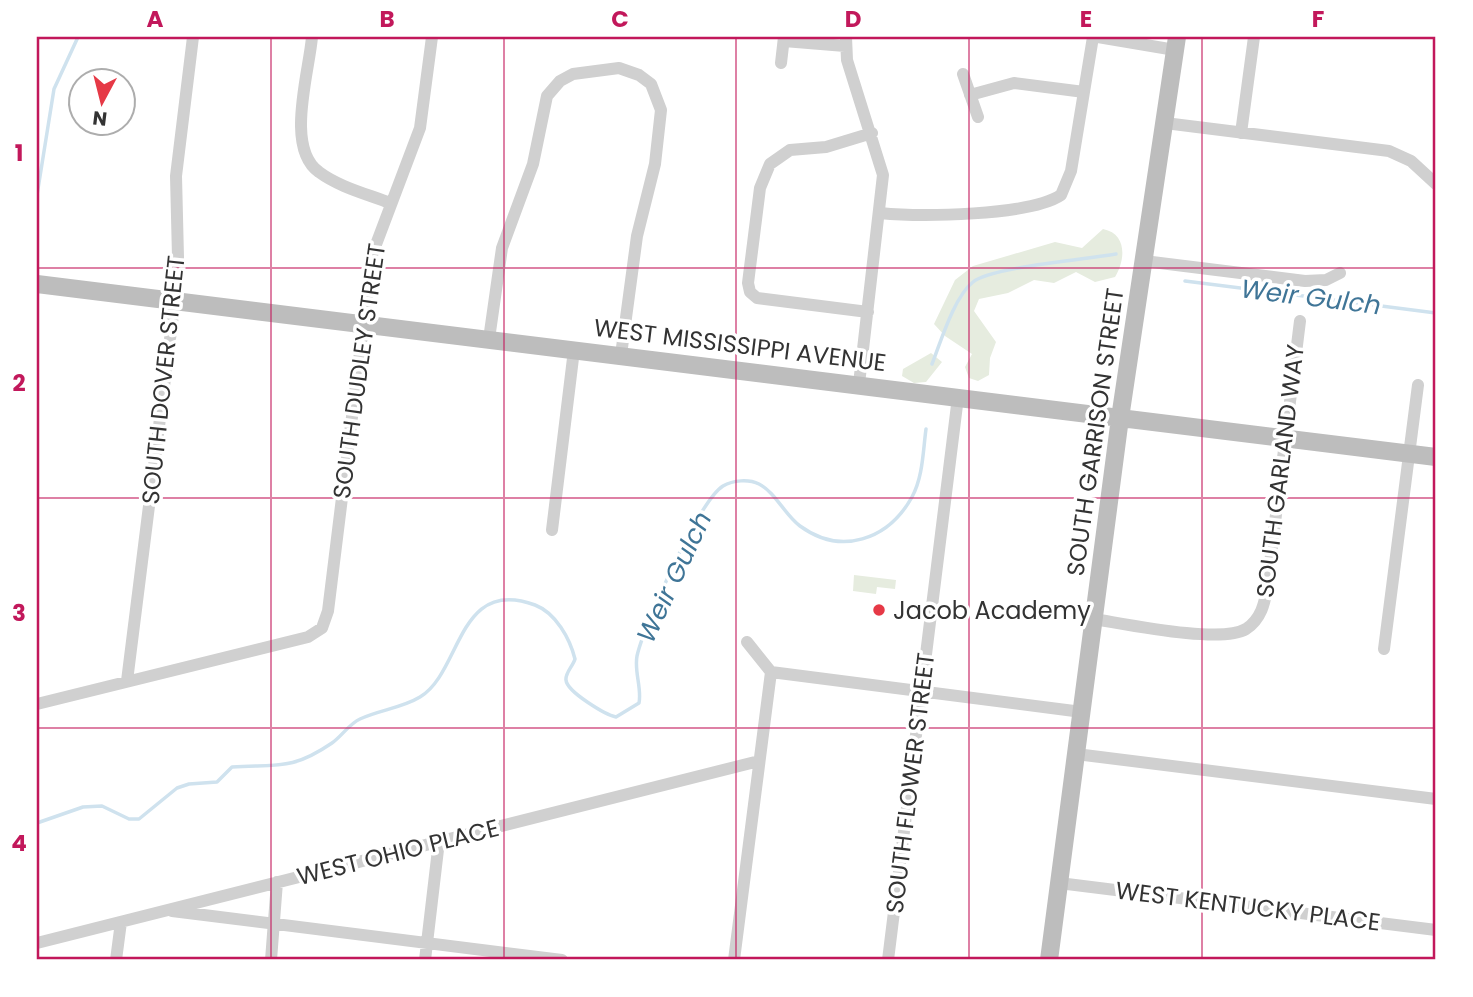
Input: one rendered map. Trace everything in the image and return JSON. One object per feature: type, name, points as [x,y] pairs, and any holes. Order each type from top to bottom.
[{"type":"main road","name":"SOUTH GARRISON STREET","points":[[1049,960],[1120,418],[1176,43]]},
{"type":"main road","name":"WEST MISSISSIPPI AVENUE","points":[[37,284],[1436,457]]},
{"type":"street","name":"SOUTH DOVER STREET","points":[[127,681],[175,299],[178,257],[176,176],[193,37]]},
{"type":"street","points":[[312,37],[301,134],[305,158],[324,176],[390,203]]},
{"type":"street","name":"SOUTH DUDLEY STREET","points":[[127,681],[308,636],[322,628],[328,611],[372,255],[420,128],[432,37]]},
{"type":"street","points":[[880,213],[917,216],[964,214],[1036,204],[1058,197],[1070,176],[1096,37],[1176,43]]},
{"type":"street","points":[[1241,133],[1254,37]]},
{"type":"street","points":[[781,63],[784,39],[845,41],[849,66],[883,170],[859,384]]},
{"type":"street","points":[[489,339],[502,248],[533,164],[547,96],[559,81],[570,75],[619,68],[639,75],[651,84],[661,110],[655,164],[634,251],[621,355]]},
{"type":"street","points":[[963,74],[978,117]]},
{"type":"street","points":[[970,95],[1020,82],[1084,92]]},
{"type":"street","points":[[1165,123],[1389,151],[1411,161],[1435,179]]},
{"type":"street","points":[[868,312],[757,298],[750,292],[748,281],[760,185],[772,161],[796,148],[826,147],[872,133]]},
{"type":"street","points":[[1144,261],[1311,282],[1340,274]]},
{"type":"street","name":"SOUTH GARLAND WAY","points":[[1094,620],[1220,635],[1242,631],[1254,622],[1262,611],[1300,321]]},
{"type":"street","points":[[552,530],[575,349]]},
{"type":"street","points":[[1384,649],[1418,385]]},
{"type":"street","name":"SOUTH FLOWER STREET","points":[[888,960],[958,397]]},
{"type":"street","points":[[747,642],[771,672],[1082,712]]},
{"type":"street","points":[[734,960],[771,672]]},
{"type":"street","points":[[37,704],[127,681]]},
{"type":"street","points":[[1076,754],[1436,799]]},
{"type":"street","name":"WEST OHIO PLACE","points":[[37,943],[759,761]]},
{"type":"street","points":[[425,960],[439,841]]},
{"type":"street","points":[[271,960],[277,882]]},
{"type":"street","name":"WEST KENTUCKY PLACE","points":[[1059,883],[1436,930]]},
{"type":"street","points":[[165,911],[562,960]]},
{"type":"street","points":[[116,960],[121,922]]},
{"type":"shaded area","points":[[1103,229],[1117,236],[1122,249],[1121,263],[1115,277],[1095,282],[1076,272],[1054,283],[1034,280],[1008,293],[979,299],[974,311],[996,342],[990,358],[989,375],[978,381],[969,378],[965,367],[972,354],[945,336],[934,324],[955,280],[973,266],[1055,242],[1082,248]]},
{"type":"shaded area","points":[[931,353],[942,362],[926,382],[914,383],[902,376],[903,369]]},
{"type":"shaded area","points":[[854,575],[896,580],[895,589],[877,587],[876,594],[853,591]]},
{"type":"waterway","points":[[37,195],[54,89],[78,37]]},
{"type":"waterway","name":"Weir Gulch","points":[[932,364],[954,308],[973,282],[1019,268],[1116,254]]},
{"type":"waterway","name":"Weir Gulch","points":[[1185,281],[1436,313]]},
{"type":"waterway","name":"Weir Gulch","points":[[37,823],[83,807],[102,806],[129,819],[139,819],[177,788],[189,784],[217,782],[232,767],[284,764],[318,752],[360,719],[420,697],[434,685],[475,615],[490,604],[509,600],[535,605],[556,620],[570,643],[575,659],[567,675],[568,685],[588,702],[616,717],[639,703],[637,656],[650,618],[687,538],[713,496],[723,486],[736,481],[755,482],[770,492],[800,526],[816,535],[831,540],[862,539],[890,524],[912,497],[920,472],[926,429]]},
{"type":"place","name":"Jacob Academy","points":[[879,610]]}]
